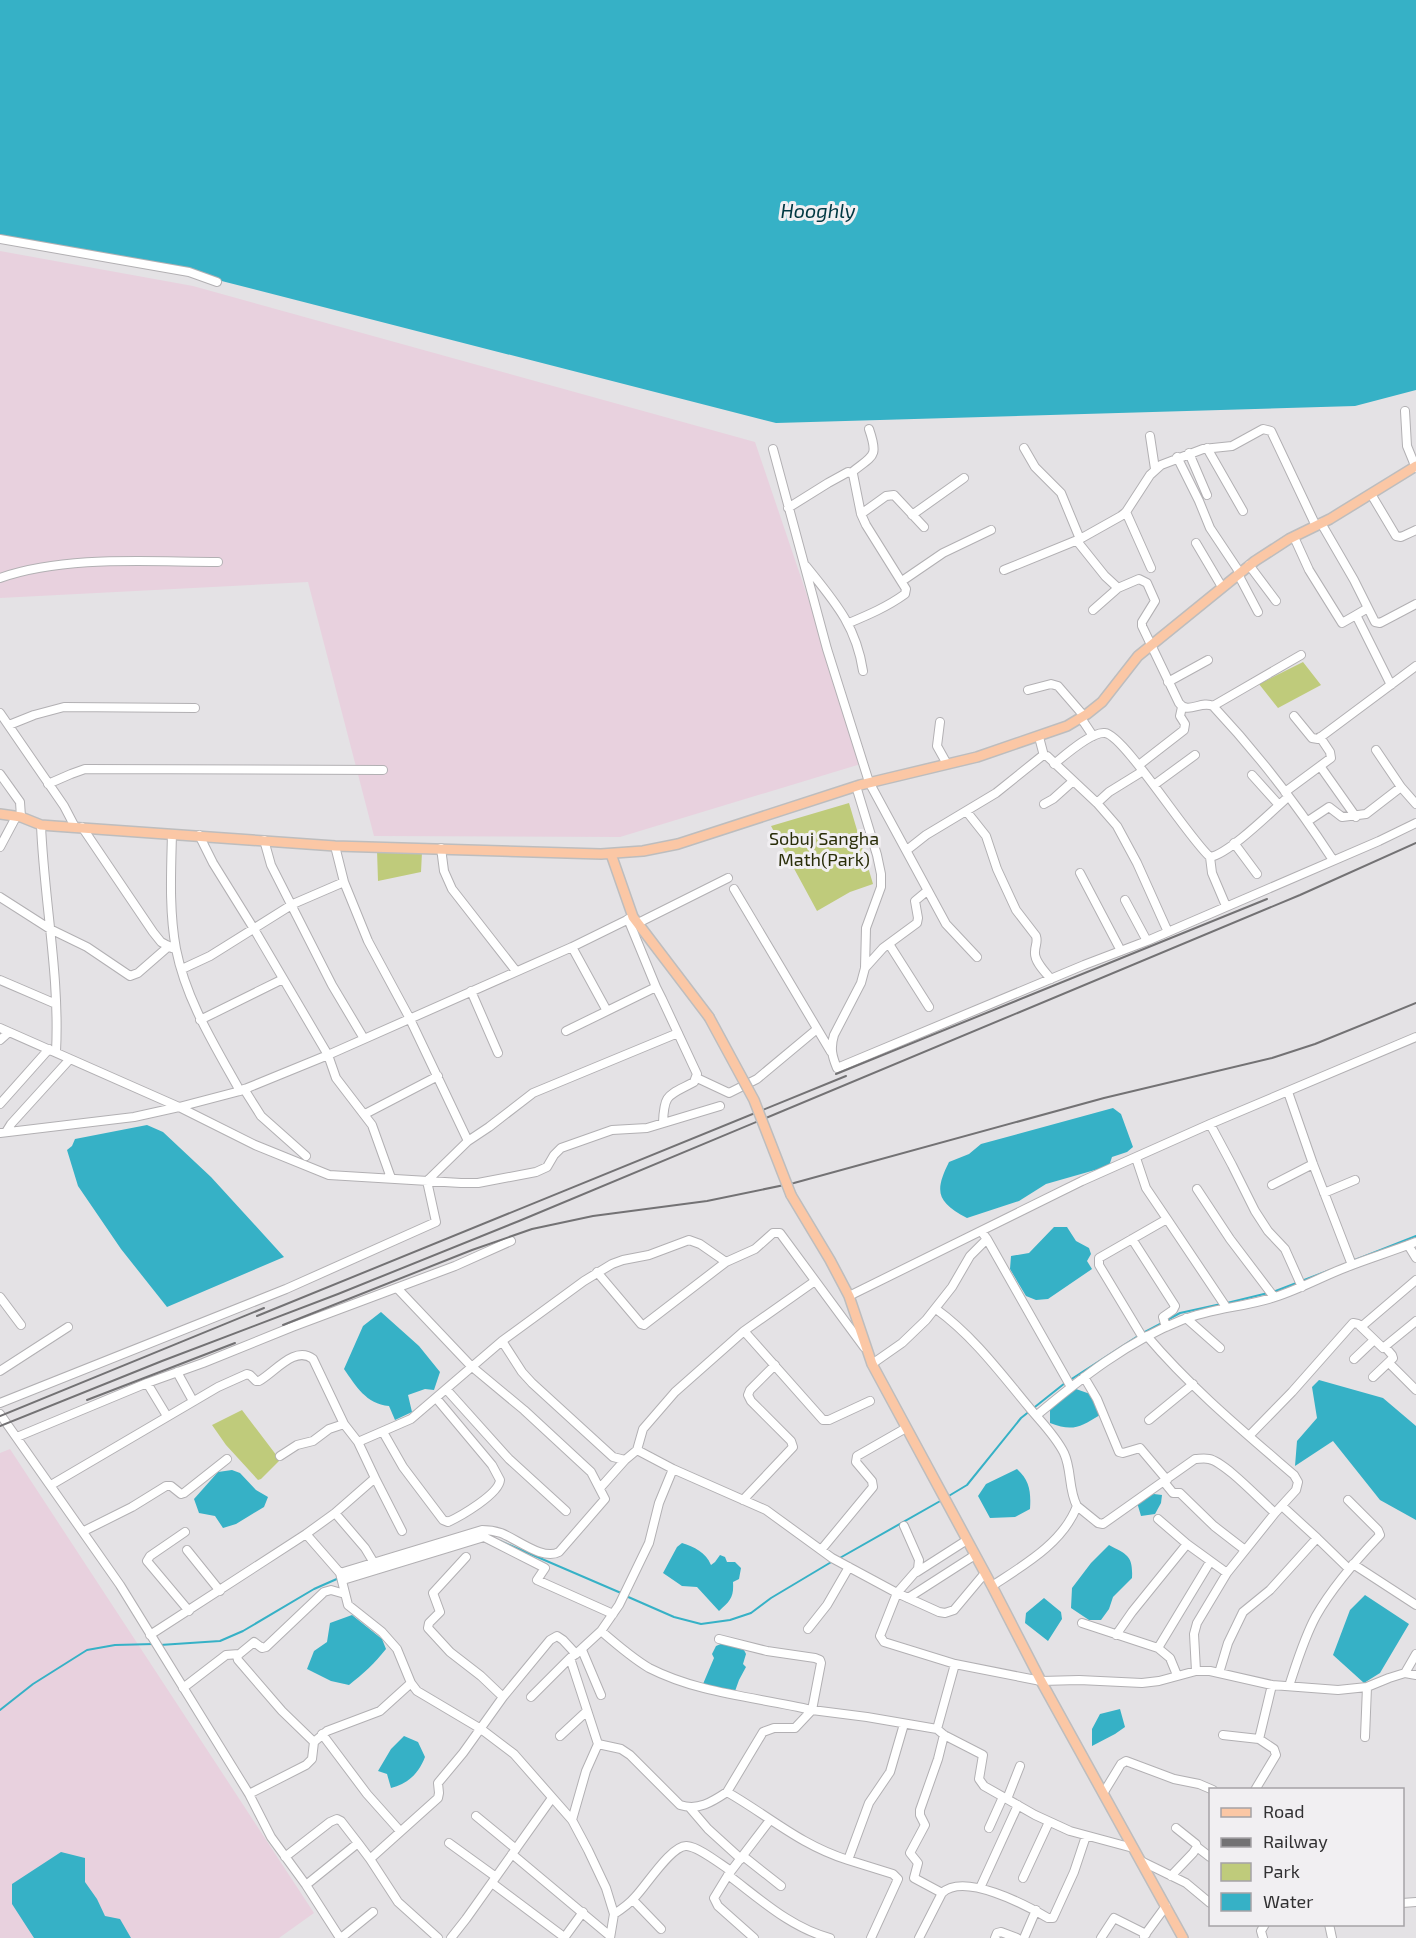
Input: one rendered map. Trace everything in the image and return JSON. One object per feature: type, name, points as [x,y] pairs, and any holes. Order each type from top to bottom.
[{"type":"main road","points":[[0,814],[19,817],[41,825],[335,846],[611,854],[678,844],[869,782],[947,764],[1039,737],[1067,726],[1102,702],[1138,656],[1274,547],[1319,524],[1416,467]]},
{"type":"main road","points":[[611,854],[633,920],[709,1017],[754,1100],[791,1195],[849,1296],[872,1364],[1041,1681],[1184,1938]]},
{"type":"street","points":[[0,239],[189,272],[217,282]]},
{"type":"street","points":[[1405,411],[1407,446],[1416,467]]},
{"type":"street","points":[[788,508],[833,480],[851,473],[873,454],[875,447],[869,429]]},
{"type":"street","points":[[1004,570],[1078,540],[1126,512],[1155,469],[1177,457],[1208,448],[1232,446],[1263,429],[1271,431],[1319,524],[1373,620],[1380,623],[1416,604]]},
{"type":"street","points":[[1150,436],[1155,469]]},
{"type":"street","points":[[1024,448],[1035,467],[1062,493],[1078,540],[1105,576],[1118,588]]},
{"type":"street","points":[[1208,448],[1243,511]]},
{"type":"street","points":[[773,449],[827,649],[869,782],[950,930],[977,957]]},
{"type":"street","points":[[1189,453],[1207,495]]},
{"type":"street","points":[[1177,457],[1210,528],[1239,574],[1258,612]]},
{"type":"street","points":[[849,623],[872,614],[905,594],[906,589],[869,531],[861,514],[854,477],[851,473]]},
{"type":"street","points":[[912,515],[964,478]]},
{"type":"street","points":[[1371,494],[1396,536],[1401,537],[1416,530]]},
{"type":"street","points":[[861,514],[890,495],[897,498],[924,527]]},
{"type":"street","points":[[1126,512],[1151,568]]},
{"type":"street","points":[[902,581],[943,554],[991,530]]},
{"type":"street","points":[[1294,537],[1310,570],[1342,623],[1368,608]]},
{"type":"street","points":[[1196,543],[1222,587]]},
{"type":"street","points":[[0,578],[21,570],[57,565],[218,562]]},
{"type":"street","points":[[803,563],[849,623],[863,671]]},
{"type":"street","points":[[1249,566],[1276,601]]},
{"type":"street","points":[[1093,610],[1118,588],[1139,579],[1147,584],[1155,602],[1142,623],[1168,682],[1182,707],[1180,716],[1185,724],[1184,730],[1097,803]]},
{"type":"street","points":[[1356,615],[1391,685]]},
{"type":"street","points":[[1213,706],[1301,655]]},
{"type":"street","points":[[1168,682],[1208,660]]},
{"type":"street","points":[[1294,716],[1312,738],[1320,737],[1416,666]]},
{"type":"street","points":[[1028,690],[1052,684],[1058,686],[1082,717],[1093,736]]},
{"type":"street","points":[[1182,707],[1207,704],[1213,706],[1287,794],[1333,860]]},
{"type":"street","points":[[9,725],[64,707],[195,708]]},
{"type":"street","points":[[0,713],[153,932],[161,942],[173,948]]},
{"type":"street","points":[[940,722],[937,746],[947,764]]},
{"type":"street","points":[[1054,764],[1093,736],[1102,733],[1109,734],[1141,768],[1182,825],[1210,857],[1212,873],[1226,906]]},
{"type":"street","points":[[1039,737],[1044,756]]},
{"type":"street","points":[[1210,857],[1234,843],[1331,757],[1320,737]]},
{"type":"street","points":[[1376,750],[1401,787],[1416,804]]},
{"type":"street","points":[[1154,785],[1195,755]]},
{"type":"street","points":[[907,850],[996,793],[1044,756]]},
{"type":"street","points":[[1044,756],[1047,756],[1072,782],[1097,803],[1117,826],[1168,932]]},
{"type":"street","points":[[1320,766],[1356,817]]},
{"type":"street","points":[[48,784],[85,770],[383,770]]},
{"type":"street","points":[[0,774],[20,802],[19,817],[0,847]]},
{"type":"street","points":[[1252,775],[1278,805]]},
{"type":"street","points":[[1044,804],[1072,782]]},
{"type":"street","points":[[831,1052],[834,1035],[857,993],[865,968],[866,928],[882,881],[877,855],[856,786]]},
{"type":"street","points":[[1308,822],[1328,807],[1342,817],[1366,814],[1401,787]]},
{"type":"street","points":[[967,812],[986,836],[997,869],[1016,910],[1036,936],[1038,942],[1035,950],[1036,957],[1051,979]]},
{"type":"street","points":[[734,890],[831,1052],[837,1068],[1147,941],[1416,823]]},
{"type":"street","points":[[0,1104],[52,1050],[56,1004],[43,872],[41,825]]},
{"type":"street","points":[[172,834],[173,948],[200,1020],[242,1090],[261,1116],[306,1156]]},
{"type":"street","points":[[199,835],[218,872],[328,1055],[336,1078],[372,1125],[392,1178]]},
{"type":"street","points":[[264,840],[271,865],[293,904],[332,985],[363,1037]]},
{"type":"street","points":[[1234,843],[1257,874]]},
{"type":"street","points":[[335,846],[344,882],[368,941],[409,1017],[468,1141]]},
{"type":"street","points":[[441,848],[444,871],[452,889],[516,971]]},
{"type":"street","points":[[1080,873],[1121,951]]},
{"type":"street","points":[[3,1132],[134,1117],[242,1090],[328,1055],[363,1037],[728,878]]},
{"type":"street","points":[[182,969],[210,956],[293,904],[344,882]]},
{"type":"street","points":[[865,968],[878,952],[919,920],[915,901],[927,891]]},
{"type":"street","points":[[0,897],[50,929],[81,944],[130,976],[138,973],[173,948]]},
{"type":"street","points":[[1125,900],[1147,941]]},
{"type":"street","points":[[633,920],[656,987],[697,1074],[694,1082],[665,1101],[663,1124]]},
{"type":"street","points":[[889,944],[929,1007]]},
{"type":"street","points":[[572,947],[607,1011]]},
{"type":"street","points":[[0,980],[56,1004]]},
{"type":"street","points":[[200,1020],[283,980]]},
{"type":"street","points":[[566,1031],[656,987]]},
{"type":"street","points":[[471,991],[498,1053]]},
{"type":"street","points":[[0,1028],[179,1107],[255,1145],[322,1173],[338,1177],[478,1183],[536,1172],[547,1167],[557,1152],[567,1146],[612,1130],[641,1129],[720,1106]]},
{"type":"street","points":[[697,1078],[729,1093],[757,1079],[817,1029]]},
{"type":"street","points":[[0,1040],[9,1032]]},
{"type":"street","points":[[427,1181],[468,1141],[533,1093],[678,1033]]},
{"type":"street","points":[[849,1296],[1082,1181],[1416,1037]]},
{"type":"street","points":[[3,1132],[70,1059]]},
{"type":"street","points":[[365,1114],[438,1076]]},
{"type":"street","points":[[1288,1092],[1351,1263]]},
{"type":"street","points":[[1210,1124],[1254,1211],[1285,1249],[1301,1283]]},
{"type":"street","points":[[1136,1158],[1146,1188],[1224,1304]]},
{"type":"street","points":[[1272,1185],[1313,1164]]},
{"type":"street","points":[[1324,1193],[1355,1180]]},
{"type":"street","points":[[0,1403],[286,1289],[436,1222],[427,1181]]},
{"type":"street","points":[[1197,1189],[1230,1239],[1273,1294]]},
{"type":"street","points":[[1167,1219],[1101,1256],[1098,1261],[1143,1336],[1298,1479],[1296,1490],[1227,1573],[1195,1628],[1193,1640],[1196,1671]]},
{"type":"street","points":[[981,1231],[1069,1383]]},
{"type":"street","points":[[597,1272],[644,1325],[726,1262],[755,1249],[777,1232],[784,1237],[865,1348]]},
{"type":"street","points":[[872,1364],[902,1343],[936,1309],[970,1256],[987,1239]]},
{"type":"street","points":[[1132,1239],[1175,1306],[1163,1317],[1165,1323]]},
{"type":"street","points":[[358,1442],[411,1419],[502,1341],[597,1272],[623,1260],[649,1255],[689,1240],[700,1244],[726,1262]]},
{"type":"street","points":[[17,1437],[147,1383],[455,1266],[511,1241]]},
{"type":"street","points":[[1033,1412],[1069,1383],[1084,1377],[1165,1323],[1224,1304],[1273,1294],[1351,1263],[1412,1243],[1416,1258]]},
{"type":"street","points":[[1361,1327],[1416,1280]]},
{"type":"street","points":[[600,1488],[637,1450],[643,1429],[669,1399],[744,1331],[815,1281]]},
{"type":"street","points":[[398,1288],[471,1366],[524,1410],[591,1472],[605,1496],[603,1502],[559,1552],[553,1555],[537,1580],[613,1614]]},
{"type":"street","points":[[0,1297],[21,1325]]},
{"type":"street","points":[[936,1309],[982,1350],[1055,1439],[1065,1456],[1071,1492],[1077,1506],[1098,1523],[1103,1524],[1195,1459],[1210,1459],[1224,1467],[1275,1513]]},
{"type":"street","points":[[1186,1318],[1220,1348]]},
{"type":"street","points":[[1386,1348],[1416,1321]]},
{"type":"street","points":[[1249,1436],[1292,1392],[1349,1326],[1355,1323],[1381,1348],[1386,1348],[1393,1356],[1389,1363],[1373,1377]]},
{"type":"street","points":[[0,1371],[68,1327]]},
{"type":"street","points":[[744,1331],[823,1420],[829,1420],[870,1401]]},
{"type":"street","points":[[1354,1359],[1374,1340]]},
{"type":"street","points":[[502,1341],[522,1372],[541,1391],[613,1457],[625,1460]]},
{"type":"street","points":[[51,1485],[218,1387],[247,1374],[256,1381],[260,1381],[292,1357],[304,1354],[314,1359],[344,1424],[358,1442],[402,1531]]},
{"type":"street","points":[[1389,1363],[1416,1390]]},
{"type":"street","points":[[743,1500],[793,1447],[791,1441],[751,1401],[748,1395],[750,1390],[775,1365]]},
{"type":"street","points":[[177,1372],[193,1401]]},
{"type":"street","points":[[1084,1377],[1119,1452],[1140,1448],[1173,1492],[1180,1493],[1214,1526],[1245,1550]]},
{"type":"street","points":[[147,1383],[167,1416]]},
{"type":"street","points":[[1149,1420],[1193,1384]]},
{"type":"street","points":[[446,1389],[509,1459],[566,1510]]},
{"type":"street","points":[[383,1432],[403,1467],[443,1520],[448,1522],[470,1510],[498,1488],[500,1480],[492,1465],[436,1398]]},
{"type":"street","points":[[0,1414],[120,1585],[249,1794],[271,1837],[306,1885],[340,1938],[373,1912]]},
{"type":"street","points":[[280,1456],[297,1445],[314,1441],[329,1429],[344,1424]]},
{"type":"street","points":[[822,1550],[873,1487],[872,1481],[856,1462],[857,1456],[906,1428]]},
{"type":"street","points":[[637,1450],[778,1518],[840,1563],[939,1612],[954,1610],[985,1573]]},
{"type":"street","points":[[84,1531],[132,1507],[166,1486],[171,1486],[181,1494],[183,1493],[227,1459]]},
{"type":"street","points":[[531,1697],[601,1631],[613,1614],[649,1543],[658,1503],[673,1469]]},
{"type":"street","points":[[154,1642],[189,1611],[335,1513],[375,1478]]},
{"type":"street","points":[[1289,1686],[1301,1648],[1317,1614],[1351,1567],[1380,1535],[1380,1532],[1348,1500]]},
{"type":"street","points":[[992,1586],[1054,1542],[1071,1519],[1077,1506]]},
{"type":"street","points":[[1282,1506],[1351,1567],[1416,1605]]},
{"type":"street","points":[[335,1513],[365,1548],[374,1563]]},
{"type":"street","points":[[1158,1519],[1210,1562],[1227,1573]]},
{"type":"street","points":[[904,1526],[918,1560],[916,1572]]},
{"type":"street","points":[[342,1576],[374,1563],[482,1530],[500,1532],[544,1554],[553,1555]]},
{"type":"street","points":[[185,1532],[150,1556],[147,1561],[189,1611]]},
{"type":"street","points":[[306,1534],[342,1576],[348,1605],[393,1645],[417,1691],[481,1729],[514,1754],[572,1820],[600,1874],[614,1914],[610,1937]]},
{"type":"street","points":[[342,1576],[484,1537],[545,1568]]},
{"type":"street","points":[[1219,1673],[1228,1643],[1243,1612],[1270,1590],[1317,1538]]},
{"type":"street","points":[[967,1540],[916,1572],[897,1593],[880,1632],[884,1642],[955,1664],[1041,1681],[1142,1683],[1160,1681],[1196,1671],[1219,1673],[1272,1685],[1338,1690],[1368,1687],[1405,1673],[1416,1676]]},
{"type":"street","points":[[1116,1635],[1187,1544]]},
{"type":"street","points":[[188,1550],[220,1591]]},
{"type":"street","points":[[908,1598],[975,1555]]},
{"type":"street","points":[[466,1557],[433,1593],[440,1612],[429,1623],[428,1628],[450,1652],[481,1676],[502,1697]]},
{"type":"street","points":[[1158,1648],[1210,1562]]},
{"type":"street","points":[[808,1629],[827,1605],[849,1567]]},
{"type":"street","points":[[183,1688],[226,1655],[239,1654],[254,1642],[262,1648],[266,1647],[324,1592],[331,1590],[345,1594]]},
{"type":"street","points":[[1082,1623],[1158,1648],[1170,1658],[1177,1675]]},
{"type":"street","points":[[601,1631],[641,1663],[681,1681],[717,1692],[812,1710],[937,1729],[982,1755],[979,1782],[1005,1798],[1049,1822],[1086,1836],[1132,1848]]},
{"type":"street","points":[[370,1859],[438,1798],[438,1783],[463,1754],[502,1697],[553,1637],[560,1637],[576,1654],[601,1695]]},
{"type":"street","points":[[690,1808],[706,1804],[727,1792],[763,1732],[774,1728],[795,1728],[812,1710],[821,1663],[820,1660],[814,1658],[759,1649],[719,1639]]},
{"type":"street","points":[[239,1654],[238,1660],[282,1711],[314,1742]]},
{"type":"street","points":[[572,1820],[586,1771],[598,1744],[587,1711],[576,1654]]},
{"type":"street","points":[[1405,1673],[1416,1654]]},
{"type":"street","points":[[937,1729],[955,1664]]},
{"type":"street","points":[[249,1794],[306,1766],[312,1759],[314,1742],[322,1734],[380,1711],[411,1683]]},
{"type":"street","points":[[1259,1739],[1272,1685]]},
{"type":"street","points":[[1365,1737],[1368,1687]]},
{"type":"street","points":[[560,1736],[587,1711]]},
{"type":"street","points":[[848,1860],[869,1803],[890,1772],[904,1724]]},
{"type":"street","points":[[322,1734],[367,1794],[400,1831]]},
{"type":"street","points":[[942,1893],[914,1878],[918,1863],[910,1853],[925,1825],[920,1810],[944,1735]]},
{"type":"street","points":[[1223,1735],[1259,1739],[1274,1749],[1276,1755],[1256,1788]]},
{"type":"street","points":[[598,1744],[621,1749],[630,1755],[675,1801],[690,1808],[708,1829],[781,1886]]},
{"type":"street","points":[[1104,1792],[1121,1764],[1126,1761],[1174,1779],[1209,1788]]},
{"type":"street","points":[[989,1828],[1020,1766]]},
{"type":"street","points":[[727,1792],[804,1843],[828,1854],[893,1874],[898,1879],[871,1938]]},
{"type":"street","points":[[451,1938],[552,1798]]},
{"type":"street","points":[[980,1888],[1018,1805]]},
{"type":"street","points":[[476,1816],[610,1937]]},
{"type":"street","points":[[285,1857],[334,1820],[341,1821],[370,1859],[398,1902],[438,1938]]},
{"type":"street","points":[[754,1938],[714,1902],[715,1895],[729,1873],[770,1820]]},
{"type":"street","points":[[1023,1878],[1049,1822]]},
{"type":"street","points":[[1176,1828],[1209,1856]]},
{"type":"street","points":[[919,1938],[942,1893],[948,1888],[959,1886],[980,1888],[1051,1919],[1055,1915],[1074,1872],[1086,1836]]},
{"type":"street","points":[[449,1842],[564,1937],[583,1912]]},
{"type":"street","points":[[306,1885],[358,1844]]},
{"type":"street","points":[[614,1914],[633,1900],[669,1856],[682,1846],[688,1846],[696,1849],[729,1873],[786,1918],[809,1931],[830,1938]]},
{"type":"street","points":[[1172,1876],[1197,1847]]},
{"type":"street","points":[[1142,1861],[1191,1886],[1209,1902]]},
{"type":"street","points":[[633,1900],[661,1929]]},
{"type":"street","points":[[1101,1938],[1114,1918],[1144,1936],[1166,1906]]},
{"type":"street","points":[[1024,1938],[1036,1911]]},
{"type":"street","points":[[995,1938],[997,1933],[1001,1932],[1017,1938]]},
{"type":"shaded area","points":[[0,251],[193,286],[755,442],[864,763],[620,837],[374,836],[308,582],[0,598]]},
{"type":"shaded area","points":[[10,1449],[314,1913],[279,1938],[0,1938],[0,1453]]},
{"type":"green space","points":[[1303,662],[1321,685],[1278,708],[1259,684]]},
{"type":"green space","name":"Sobuj Sangha Math(Park)","points":[[849,803],[873,884],[850,892],[817,911],[771,826]]},
{"type":"green space","points":[[377,850],[422,852],[421,872],[378,881]]},
{"type":"green space","points":[[242,1410],[280,1460],[258,1480],[226,1445],[212,1425]]},
{"type":"water","name":"Hooghly","points":[[0,0],[1416,0],[1416,390],[1355,406],[776,423],[202,276],[0,235]]},
{"type":"water","points":[[1113,1108],[1121,1114],[1133,1147],[1127,1152],[1112,1157],[1109,1166],[1046,1184],[1019,1201],[967,1218],[949,1207],[944,1201],[940,1189],[941,1181],[949,1162],[969,1154],[981,1144]]},
{"type":"water","points":[[147,1125],[163,1132],[211,1177],[284,1257],[167,1307],[121,1249],[78,1186],[67,1150],[75,1139]]},
{"type":"water","points":[[1054,1227],[1067,1227],[1076,1241],[1089,1248],[1091,1254],[1087,1261],[1092,1269],[1048,1299],[1036,1300],[1026,1296],[1010,1269],[1011,1256],[1029,1253]]},
{"type":"water","points":[[381,1312],[419,1346],[440,1372],[434,1390],[425,1389],[408,1395],[412,1412],[395,1420],[389,1406],[381,1405],[368,1398],[357,1388],[344,1369],[363,1326]]},
{"type":"water","points":[[1319,1380],[1383,1398],[1416,1426],[1416,1520],[1380,1500],[1333,1441],[1295,1466],[1297,1441],[1317,1418],[1312,1387]]},
{"type":"water","points":[[1076,1389],[1093,1395],[1100,1415],[1087,1423],[1071,1428],[1050,1423],[1050,1407]]},
{"type":"water","points":[[1017,1469],[1029,1487],[1030,1509],[1015,1517],[990,1518],[978,1496],[986,1484]]},
{"type":"water","points":[[232,1470],[240,1473],[256,1490],[268,1497],[264,1507],[236,1524],[223,1528],[215,1516],[199,1513],[194,1499],[218,1472]]},
{"type":"water","points":[[1154,1494],[1162,1495],[1161,1503],[1155,1514],[1141,1516],[1136,1499]]},
{"type":"water","points":[[682,1543],[703,1553],[711,1565],[720,1555],[725,1557],[727,1562],[735,1562],[741,1568],[739,1579],[733,1582],[731,1599],[719,1611],[697,1587],[682,1586],[663,1573],[677,1547]]},
{"type":"water","points":[[1109,1545],[1128,1557],[1132,1565],[1132,1578],[1113,1597],[1109,1609],[1101,1620],[1089,1620],[1071,1608],[1072,1588],[1091,1563]]},
{"type":"water","points":[[1365,1595],[1409,1624],[1380,1673],[1364,1683],[1333,1655],[1350,1610]]},
{"type":"water","points":[[1044,1598],[1061,1612],[1062,1619],[1048,1641],[1025,1623],[1026,1613]]},
{"type":"water","points":[[352,1615],[382,1639],[386,1649],[382,1654],[349,1685],[331,1681],[307,1669],[314,1651],[327,1642],[330,1623]]},
{"type":"water","points":[[723,1643],[744,1650],[746,1654],[743,1664],[746,1667],[734,1694],[703,1684],[714,1658],[712,1654],[716,1646]]},
{"type":"water","points":[[1120,1709],[1125,1727],[1092,1746],[1092,1729],[1100,1714]]},
{"type":"water","points":[[404,1736],[418,1742],[425,1757],[420,1768],[412,1777],[403,1784],[391,1788],[387,1774],[378,1771],[391,1749]]},
{"type":"water","points":[[61,1852],[85,1858],[85,1882],[105,1916],[120,1919],[131,1938],[34,1938],[12,1904],[12,1884]]},
{"type":"waterway","points":[[1355,1260],[1416,1236]]},
{"type":"waterway","points":[[1273,1292],[1330,1270]]},
{"type":"waterway","points":[[1227,1303],[1268,1293]]},
{"type":"waterway","points":[[1167,1320],[1180,1313],[1221,1304]]},
{"type":"waterway","points":[[1143,1333],[1162,1323]]},
{"type":"waterway","points":[[1070,1380],[1138,1336]]},
{"type":"waterway","points":[[947,1497],[967,1485],[1021,1418],[1065,1383]]},
{"type":"waterway","points":[[838,1559],[942,1500]]},
{"type":"waterway","points":[[500,1541],[621,1593]]},
{"type":"waterway","points":[[626,1596],[674,1617],[701,1624],[730,1620],[751,1613],[771,1598],[833,1561]]},
{"type":"waterway","points":[[160,1645],[220,1641],[243,1631],[314,1589],[339,1578]]},
{"type":"waterway","points":[[0,1710],[33,1684],[87,1650],[115,1645],[154,1644]]},
{"type":"railway","points":[[0,1426],[519,1221],[1300,895],[1416,843]]},
{"type":"railway","points":[[836,1074],[1267,899]]},
{"type":"railway","points":[[283,1325],[472,1250],[532,1229],[593,1216],[707,1201],[794,1183],[1104,1098],[1272,1058],[1315,1044],[1416,1003]]},
{"type":"railway","points":[[257,1316],[846,1076]]},
{"type":"railway","points":[[0,1416],[264,1308]]},
{"type":"railway","points":[[87,1400],[235,1343]]}]
